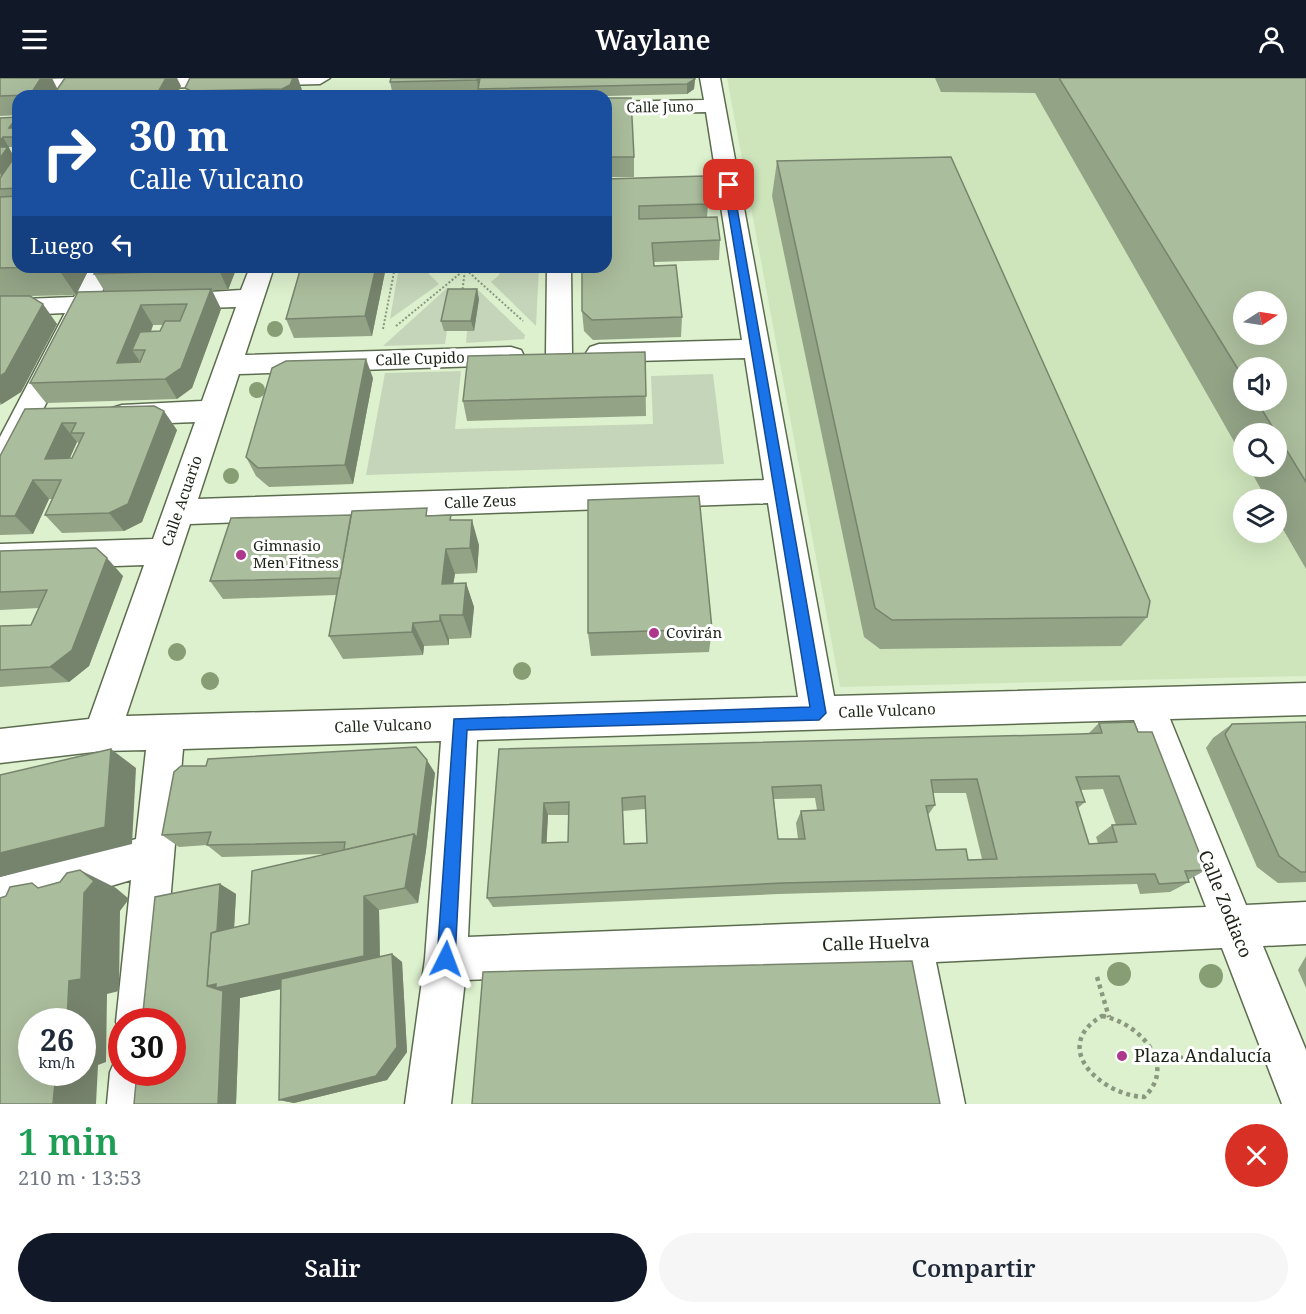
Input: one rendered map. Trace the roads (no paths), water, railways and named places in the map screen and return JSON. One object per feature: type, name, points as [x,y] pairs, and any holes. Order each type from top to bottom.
[{"type":"street","points":[[0,86],[192,86],[320,78]]},
{"type":"street","points":[[710,78],[715,106],[717,186],[756,349],[819,713]]},
{"type":"street","name":"Calle Juno","points":[[612,108],[715,106]]},
{"type":"street","points":[[0,465],[12,419],[99,273]]},
{"type":"street","name":"Calle Acuario","points":[[102,734],[260,273]]},
{"type":"street","points":[[559,354],[560,273]]},
{"type":"street","points":[[0,308],[251,298]]},
{"type":"street","name":"Calle Cupido","points":[[228,365],[756,349]]},
{"type":"street","points":[[94,416],[212,411]]},
{"type":"street","points":[[12,419],[59,417]]},
{"type":"street","name":"Calle Zeus","points":[[179,512],[780,491]]},
{"type":"street","points":[[0,557],[164,552]]},
{"type":"street","name":"Calle Vulcano","points":[[0,746],[102,734],[1306,699]]},
{"type":"street","name":"Calle Zodiaco","points":[[1146,704],[1305,1104]]},
{"type":"street","points":[[428,1104],[446,959],[460,724]]},
{"type":"street","points":[[139,1008],[166,733]]},
{"type":"street","points":[[0,898],[153,854]]},
{"type":"street","name":"Calle Huelva","points":[[446,959],[911,942],[1306,923]]},
{"type":"street","points":[[911,942],[942,1104]]},
{"type":"street","points":[[130,1104],[132,1086]]},
{"type":"place","name":"Gimnasio Men Fitness","points":[[241,555]]},
{"type":"place","name":"Covirán","points":[[654,633]]},
{"type":"place","name":"Plaza Andalucía","points":[[1122,1056]]}]
